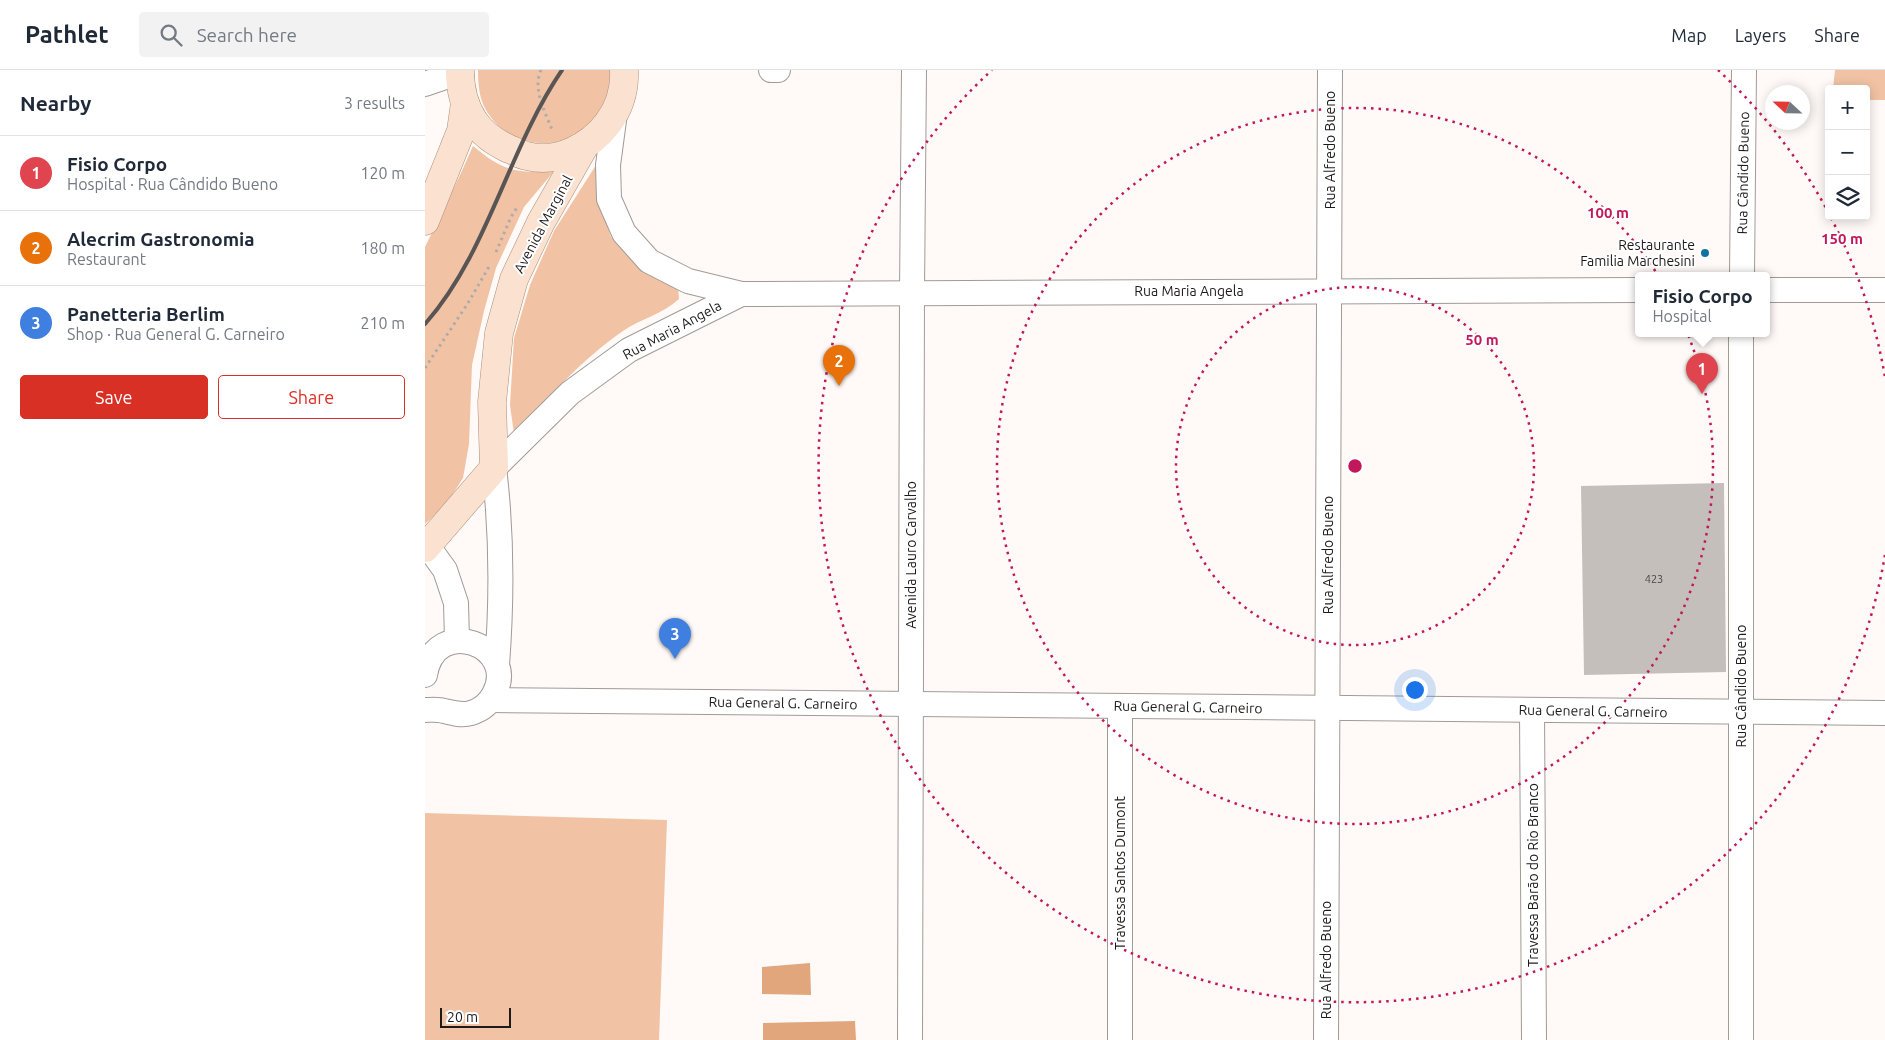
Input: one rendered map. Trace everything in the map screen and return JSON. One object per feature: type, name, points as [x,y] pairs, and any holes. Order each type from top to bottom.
[{"type":"main road","points":[[460,71],[461,88],[465,103],[474,122],[486,135],[501,145],[527,156],[551,157],[569,153],[585,145],[602,131],[615,113],[622,98],[627,74]]},
{"type":"main road","points":[[425,221],[461,131],[465,103]]},
{"type":"main road","name":"Avenida Marginal","points":[[494,468],[492,402],[501,324],[514,279],[541,222],[585,145]]},
{"type":"main road","points":[[426,546],[494,468]]},
{"type":"street","points":[[771,70],[778,70]]},
{"type":"street","name":"Avenida Lauro Carvalho","points":[[910,1040],[914,70]]},
{"type":"street","name":"Rua Alfredo Bueno","points":[[1326,1040],[1330,70]]},
{"type":"street","name":"Rua Cândido Bueno","points":[[1742,272],[1744,70]]},
{"type":"street","points":[[425,84],[460,71]]},
{"type":"street","name":"Rua Maria Angela","points":[[615,113],[608,165],[609,199],[624,233],[649,261],[672,273],[688,281],[741,294],[1635,290]]},
{"type":"street","points":[[1770,290],[1885,290]]},
{"type":"street","name":"Rua Maria Angela","points":[[494,468],[570,393],[629,350],[741,294]]},
{"type":"street","name":"Rua Cândido Bueno","points":[[1741,337],[1741,1040]]},
{"type":"street","points":[[425,681],[434,710],[456,714],[469,714],[481,710],[491,700],[497,688],[501,615],[500,516],[494,468]]},
{"type":"street","points":[[426,546],[445,570],[456,603],[457,640]]},
{"type":"street","points":[[425,675],[430,653],[445,644],[457,640],[477,643],[488,650],[497,665]]},
{"type":"street","name":"Rua General G. Carneiro","points":[[491,700],[1885,713]]},
{"type":"street","name":"Travessa Santos Dumont","points":[[1120,706],[1120,1040]]},
{"type":"street","name":"Travessa Barão do Rio Branco","points":[[1533,710],[1534,1040]]},
{"type":"path","points":[[541,70],[537,79],[541,102],[558,143],[551,157]]},
{"type":"path","points":[[495,254],[511,217],[521,202]]},
{"type":"path","points":[[425,368],[454,325],[491,263]]},
{"type":"shaded area","points":[[478,70],[613,70],[610,97],[599,117],[585,130],[569,139],[551,143],[532,142],[515,137],[499,126],[486,110],[480,96]]},
{"type":"shaded area","points":[[1835,70],[1885,70],[1885,100],[1870,100],[1870,85],[1833,85]]},
{"type":"shaded area","points":[[473,146],[493,161],[511,169],[530,172],[555,170],[524,207],[496,268],[472,365],[469,444],[463,478],[447,503],[425,524],[425,247]]},
{"type":"shaded area","points":[[598,162],[599,201],[611,237],[640,269],[678,286],[679,299],[665,309],[623,331],[593,354],[514,434],[510,405],[514,338],[530,285],[554,231]]},
{"type":"shaded area","points":[[425,813],[667,820],[659,1040],[425,1040]]},
{"type":"shaded area","points":[[810,963],[811,995],[762,994],[762,967]]},
{"type":"shaded area","points":[[855,1021],[856,1040],[763,1040],[763,1023]]},
{"type":"building","points":[[1724,483],[1726,672],[1584,675],[1581,486]]},
{"type":"railway","points":[[425,324],[447,296],[465,265],[482,233],[527,133],[543,101],[562,70]]},
{"type":"place","name":"Restaurante Familia Marchesini","points":[[1705,253]]},
{"type":"place","name":"Alecrim Gastronomia","points":[[839,386]]},
{"type":"place","name":"Fisio Corpo","points":[[1702,394]]},
{"type":"place","name":"Panetteria Berlim","points":[[675,659]]}]
